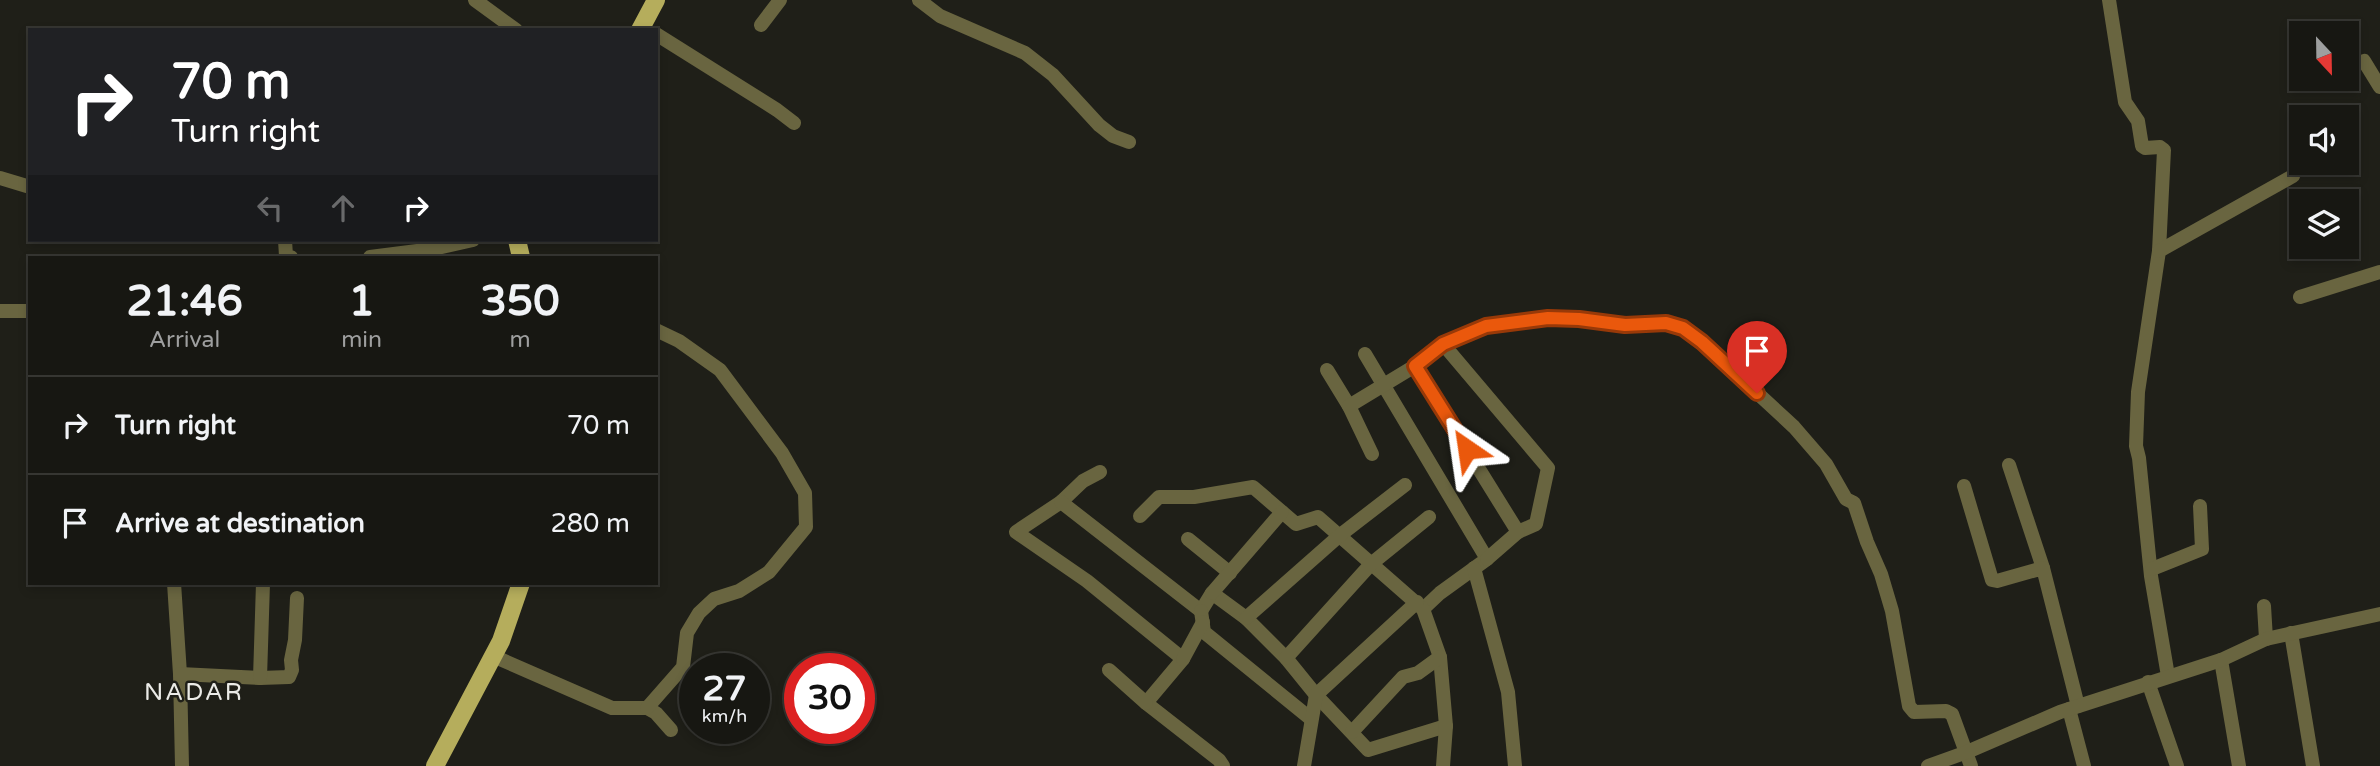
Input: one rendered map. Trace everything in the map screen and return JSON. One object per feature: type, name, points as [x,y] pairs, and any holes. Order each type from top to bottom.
[{"type":"main road","points":[[648,28],[656,0]]},
{"type":"main road","points":[[435,766],[493,656],[520,585]]},
{"type":"street","points":[[475,0],[513,28]]},
{"type":"street","points":[[761,25],[780,0]]},
{"type":"street","points":[[919,0],[940,16],[1025,53],[1053,75],[1099,125],[1112,136],[1129,142]]},
{"type":"street","points":[[2109,0],[2125,102],[2138,121],[2142,146],[2160,146],[2164,150],[2159,251],[2138,392],[2136,446],[2168,676]]},
{"type":"street","points":[[658,37],[778,110],[794,123]]},
{"type":"street","points":[[2359,63],[2364,61],[2380,86]]},
{"type":"street","points":[[2159,251],[2293,176]]},
{"type":"street","points":[[0,178],[28,186]]},
{"type":"street","points":[[378,256],[463,242]]},
{"type":"street","points":[[2300,297],[2380,272]]},
{"type":"street","points":[[0,311],[28,312]]},
{"type":"street","points":[[1349,406],[1415,366],[1443,344],[1486,326],[1548,318],[1625,325],[1666,323],[1683,328],[1702,342],[1794,427],[1826,464],[1846,499],[1854,503],[1892,611],[1909,706],[1914,712],[1946,711],[1952,714],[1969,759]]},
{"type":"street","points":[[647,708],[682,667],[687,633],[699,612],[713,599],[739,591],[769,572],[806,527],[805,493],[782,453],[720,370],[679,341],[658,332]]},
{"type":"street","points":[[1304,766],[1316,695],[1420,606],[1487,559],[1518,532],[1536,524],[1548,468],[1443,344]]},
{"type":"street","points":[[1365,354],[1487,559]]},
{"type":"street","points":[[1415,366],[1518,532]]},
{"type":"street","points":[[1327,370],[1349,406],[1372,454]]},
{"type":"street","points":[[2009,465],[2043,568],[2084,766]]},
{"type":"street","points":[[1101,472],[1083,481],[1061,502],[1016,532],[1087,581],[1183,659]]},
{"type":"street","points":[[1246,618],[1339,536],[1405,485]]},
{"type":"street","points":[[1964,486],[1992,580],[1997,581],[2043,568]]},
{"type":"street","points":[[1140,516],[1159,497],[1194,497],[1253,487],[1296,524],[1318,517],[1420,606],[1440,657],[1446,726],[1443,766]]},
{"type":"street","points":[[1061,502],[1202,616],[1205,632],[1311,719]]},
{"type":"street","points":[[2152,569],[2202,549],[2200,506]]},
{"type":"street","points":[[1146,703],[1183,659],[1212,593],[1282,512]]},
{"type":"street","points":[[1286,658],[1370,564],[1429,517]]},
{"type":"street","points":[[1188,539],[1230,573]]},
{"type":"street","points":[[1474,568],[1508,692],[1515,766]]},
{"type":"street","points":[[174,585],[182,766]]},
{"type":"street","points":[[260,678],[263,585]]},
{"type":"street","points":[[1212,593],[1246,618],[1286,658],[1316,695],[1368,750],[1446,726]]},
{"type":"street","points":[[180,674],[289,677],[292,670],[297,598]]},
{"type":"street","points":[[2264,606],[2266,639]]},
{"type":"street","points":[[1928,766],[1969,759],[2073,707],[2221,660],[2266,639],[2380,614]]},
{"type":"street","points":[[2291,633],[2313,766]]},
{"type":"street","points":[[493,656],[612,708],[647,708],[656,713],[671,730]]},
{"type":"street","points":[[1352,733],[1403,677],[1418,673],[1440,657]]},
{"type":"street","points":[[2221,660],[2239,766]]},
{"type":"street","points":[[1109,670],[1223,766]]},
{"type":"street","points":[[2148,682],[2177,766]]},
{"type":"district","name":"NADAR","points":[[194,692]]},
{"type":"route","points":[[1467,449],[1415,366],[1443,344],[1486,326],[1548,318],[1625,325],[1666,323],[1683,328],[1702,342],[1757,393]]}]
